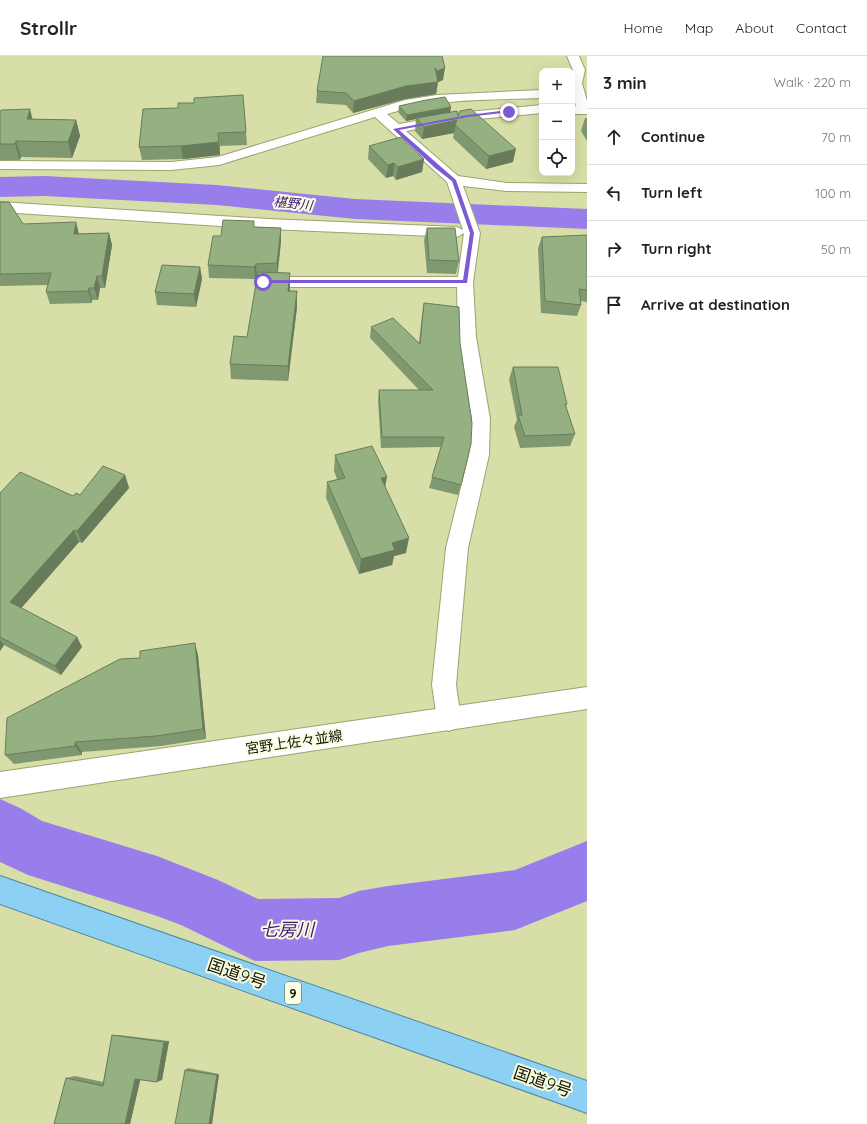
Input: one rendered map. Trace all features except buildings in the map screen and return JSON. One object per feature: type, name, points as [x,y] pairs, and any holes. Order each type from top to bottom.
[{"type":"highway","name":"国道9号","points":[[0,890],[587,1097]]},
{"type":"street","points":[[573,56],[579,70],[579,92],[584,111],[575,110]]},
{"type":"street","points":[[387,122],[405,104],[437,99],[474,99],[539,94]]},
{"type":"street","points":[[0,165],[171,166],[219,161],[387,122],[539,109]]},
{"type":"street","points":[[387,122],[455,184],[471,231],[465,282],[467,336],[481,419],[480,455],[457,548],[444,685],[450,719]]},
{"type":"street","points":[[455,184],[507,187],[587,188]]},
{"type":"street","points":[[0,207],[268,224],[471,231]]},
{"type":"street","points":[[263,282],[465,282]]},
{"type":"street","name":"宮野上佐々並線","points":[[0,785],[587,698]]},
{"type":"waterway","name":"椹野川","points":[[0,187],[44,186],[217,195],[355,209],[587,219]]},
{"type":"waterway","name":"七房川","points":[[0,828],[28,846],[157,886],[197,901],[255,930],[339,929],[359,922],[388,916],[515,900],[587,871]]},
{"type":"route","points":[[263,282],[465,282],[472,233],[454,180],[437,168],[396,129],[468,116],[509,112]]}]
